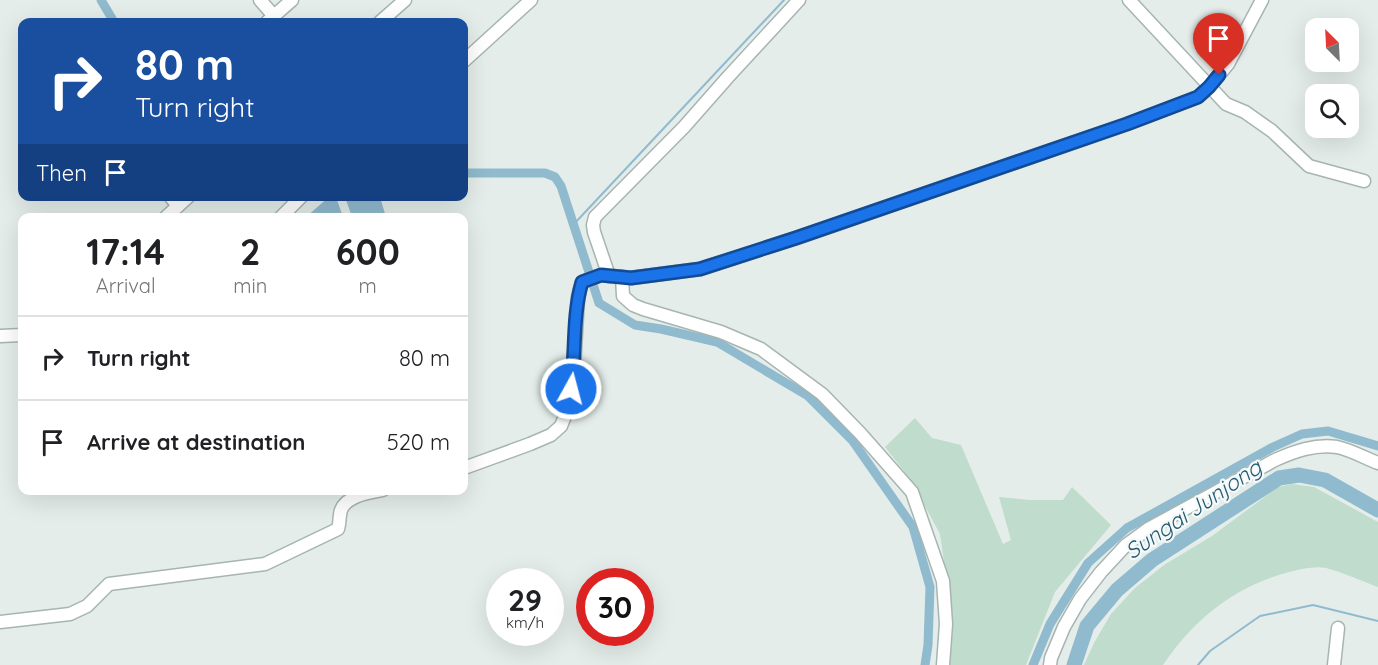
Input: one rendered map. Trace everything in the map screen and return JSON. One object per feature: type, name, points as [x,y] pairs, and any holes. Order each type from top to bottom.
[{"type":"street","points":[[260,0],[269,18]]},
{"type":"street","points":[[271,18],[292,0]]},
{"type":"street","points":[[385,18],[405,0]]},
{"type":"street","points":[[468,57],[531,0]]},
{"type":"street","points":[[605,276],[594,232],[595,217],[684,127],[799,0]]},
{"type":"street","points":[[1129,0],[1226,104],[1245,112],[1272,131],[1309,166],[1364,181]]},
{"type":"street","points":[[468,466],[551,435],[561,426],[567,411],[574,368],[578,297],[582,282],[605,276],[631,278],[700,269],[1127,124],[1198,97],[1228,64],[1263,0]]},
{"type":"street","points":[[285,213],[297,201]]},
{"type":"street","points":[[622,277],[622,296],[633,305],[721,332],[761,349],[822,394],[912,492],[943,581],[946,624],[943,665]]},
{"type":"street","points":[[0,336],[18,335]]},
{"type":"street","points":[[1050,665],[1064,627],[1080,599],[1126,545],[1148,529],[1294,452],[1322,446],[1338,448],[1378,463]]},
{"type":"street","points":[[0,622],[70,614],[87,606],[109,584],[265,564],[338,529],[341,510],[349,501],[362,495]]},
{"type":"street","points":[[1334,665],[1338,628]]},
{"type":"green space","points":[[915,418],[932,438],[961,445],[1003,544],[1011,540],[999,497],[1063,500],[1072,487],[1111,525],[1055,592],[1026,665],[950,665],[953,623],[940,534],[911,480],[885,447]]},
{"type":"green space","points":[[1292,484],[1314,487],[1378,522],[1378,587],[1326,568],[1289,572],[1251,586],[1217,606],[1188,633],[1163,665],[1084,665],[1111,614],[1135,588],[1164,565],[1212,536],[1278,487]]},
{"type":"water","points":[[324,201],[337,201],[342,213],[311,213]]},
{"type":"water","points":[[346,201],[381,201],[385,213],[351,213]]},
{"type":"waterway","points":[[101,0],[112,18]]},
{"type":"waterway","points":[[574,224],[784,0]]},
{"type":"waterway","points":[[468,173],[545,173],[555,177],[561,186],[599,303],[635,325],[717,342],[808,396],[852,440],[913,527],[930,587],[925,665]]},
{"type":"waterway","points":[[1033,665],[1050,624],[1088,563],[1127,528],[1273,447],[1302,434],[1328,431],[1378,446]]},
{"type":"waterway","name":"Sungai Junjong","points":[[1074,665],[1087,626],[1117,590],[1152,560],[1279,478],[1299,475],[1325,480],[1378,510]]},
{"type":"waterway","points":[[1198,665],[1210,651],[1260,616],[1313,605],[1378,621]]},
{"type":"route","points":[[571,389],[578,297],[582,282],[601,275],[631,278],[700,269],[796,238],[1179,105],[1198,97],[1219,75]]}]
